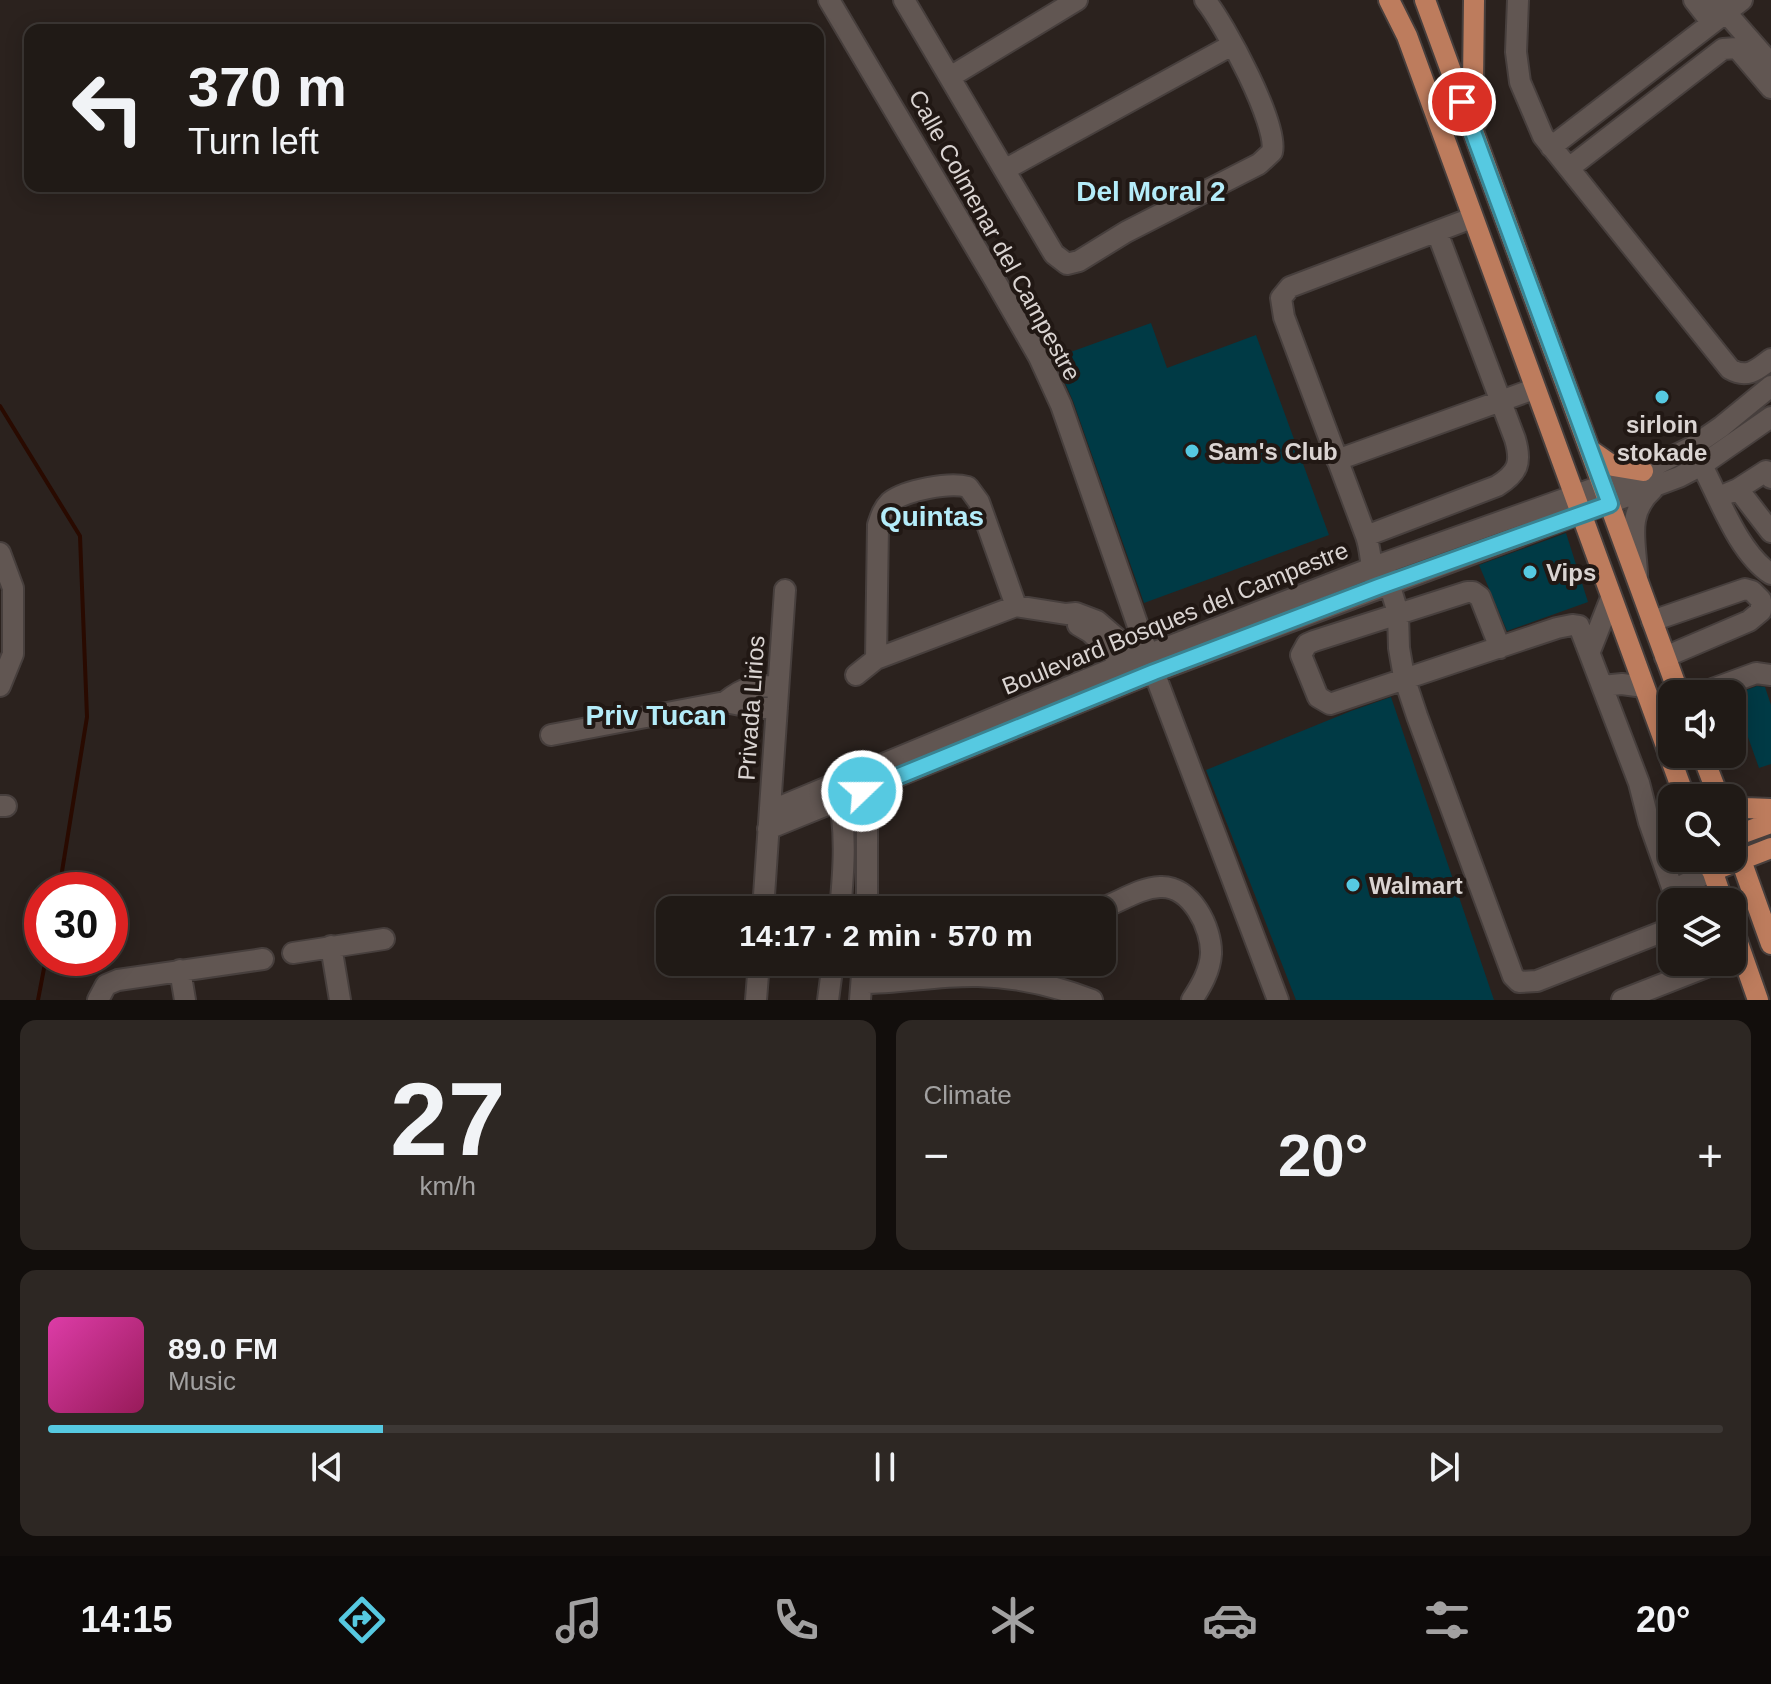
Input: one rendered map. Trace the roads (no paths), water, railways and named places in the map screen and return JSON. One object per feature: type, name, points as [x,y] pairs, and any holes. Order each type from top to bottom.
[{"type":"main road","points":[[1389,0],[1407,36],[1680,784]]},
{"type":"main road","points":[[1425,0],[1674,680]]},
{"type":"main road","points":[[1474,0],[1473,83],[1481,153]]},
{"type":"main road","points":[[1590,450],[1613,466],[1650,478]]},
{"type":"main road","points":[[1746,808],[1771,809]]},
{"type":"main road","points":[[1746,831],[1771,823]]},
{"type":"main road","points":[[1746,858],[1771,848]]},
{"type":"main road","points":[[1746,872],[1770,933]]},
{"type":"main road","points":[[1746,974],[1758,1000]]},
{"type":"street","name":"Calle Colmenar del Campestre","points":[[829,0],[1039,357],[1061,405],[1142,663],[1278,1000]]},
{"type":"street","points":[[904,0],[1054,254],[1067,264],[1079,261],[1126,232],[1259,164],[1272,152],[1272,134],[1253,85],[1217,14],[1205,0]]},
{"type":"street","points":[[950,77],[1077,0]]},
{"type":"street","points":[[1518,0],[1516,41],[1520,82],[1531,112],[1551,147],[1730,369],[1738,374],[1752,373],[1771,359]]},
{"type":"street","points":[[1694,0],[1723,9],[1771,64]]},
{"type":"street","points":[[1551,147],[1689,42],[1723,9]]},
{"type":"street","points":[[1006,169],[1232,45]]},
{"type":"street","points":[[1569,168],[1728,47],[1737,48],[1747,57],[1771,88]]},
{"type":"street","points":[[1472,218],[1290,287],[1281,298],[1284,317],[1377,565],[1394,620],[1404,677],[1452,817],[1513,976],[1519,982],[1537,981],[1658,933]]},
{"type":"street","points":[[1377,565],[1512,477],[1519,465],[1519,454],[1500,399],[1437,232]]},
{"type":"street","points":[[1697,456],[1771,386]]},
{"type":"street","points":[[1337,460],[1534,389]]},
{"type":"street","points":[[1697,456],[1771,417]]},
{"type":"street","name":"Boulevard Bosques del Campestre","points":[[769,820],[1377,565],[1606,495],[1697,456]]},
{"type":"street","points":[[1697,456],[1728,493],[1771,532]]},
{"type":"street","points":[[1728,493],[1769,471]]},
{"type":"street","points":[[1637,579],[1634,516],[1650,478]]},
{"type":"street","points":[[876,659],[878,525],[887,506],[901,497],[944,485],[968,487],[979,502],[1016,606]]},
{"type":"street","points":[[1728,493],[1747,550],[1771,574]]},
{"type":"street","points":[[0,553],[13,588],[13,654],[0,686]]},
{"type":"street","points":[[1652,621],[1745,589],[1761,600],[1761,611],[1749,621],[1665,657]]},
{"type":"street","name":"Privada Lirios","points":[[764,896],[785,590]]},
{"type":"street","points":[[1500,648],[1480,597],[1467,592],[1394,620],[1307,644],[1302,663],[1318,697],[1330,704],[1404,677],[1500,648],[1557,628],[1576,624],[1590,651],[1658,833]]},
{"type":"street","points":[[1590,651],[1611,598]]},
{"type":"street","points":[[856,675],[876,659],[1016,606],[1076,613],[1097,621],[1142,663]]},
{"type":"street","name":"Boulevard Bosques del Campestre","points":[[861,782],[1142,663]]},
{"type":"street","points":[[1737,680],[1756,673],[1771,675]]},
{"type":"street","points":[[1602,686],[1622,684],[1644,687]]},
{"type":"street","points":[[725,702],[741,689],[777,686]]},
{"type":"street","points":[[551,735],[725,702],[777,708]]},
{"type":"street","points":[[861,782],[867,819],[867,896]]},
{"type":"street","points":[[838,792],[845,845],[841,896]]},
{"type":"street","points":[[1685,888],[1702,872]]},
{"type":"street","points":[[1116,902],[1148,888],[1164,886],[1186,897],[1199,911],[1211,953],[1208,969],[1192,1000]]},
{"type":"street","points":[[293,953],[384,939]]},
{"type":"street","points":[[331,946],[340,1000]]},
{"type":"street","points":[[98,1000],[106,985],[180,970],[263,959]]},
{"type":"street","points":[[180,970],[185,1000]]},
{"type":"street","points":[[756,1000],[758,976]]},
{"type":"street","points":[[828,1000],[831,976]]},
{"type":"street","points":[[861,992],[978,976]]},
{"type":"street","points":[[1031,976],[1092,1000]]},
{"type":"street","points":[[1622,1000],[1683,976]]},
{"type":"waterway","points":[[0,406],[80,536],[87,717],[62,872]]},
{"type":"waterway","points":[[38,1000],[43,976]]},
{"type":"place","name":"sirloin stokade","points":[[1662,397]]},
{"type":"place","name":"Sam's Club","points":[[1192,451]]},
{"type":"place","name":"Vips","points":[[1530,572]]},
{"type":"place","name":"Walmart","points":[[1353,885]]},
{"type":"district","name":"Del Moral 2","points":[[1151,191]]},
{"type":"district","name":"Quintas","points":[[932,516]]},
{"type":"district","name":"Priv Tucan","points":[[656,715]]}]
